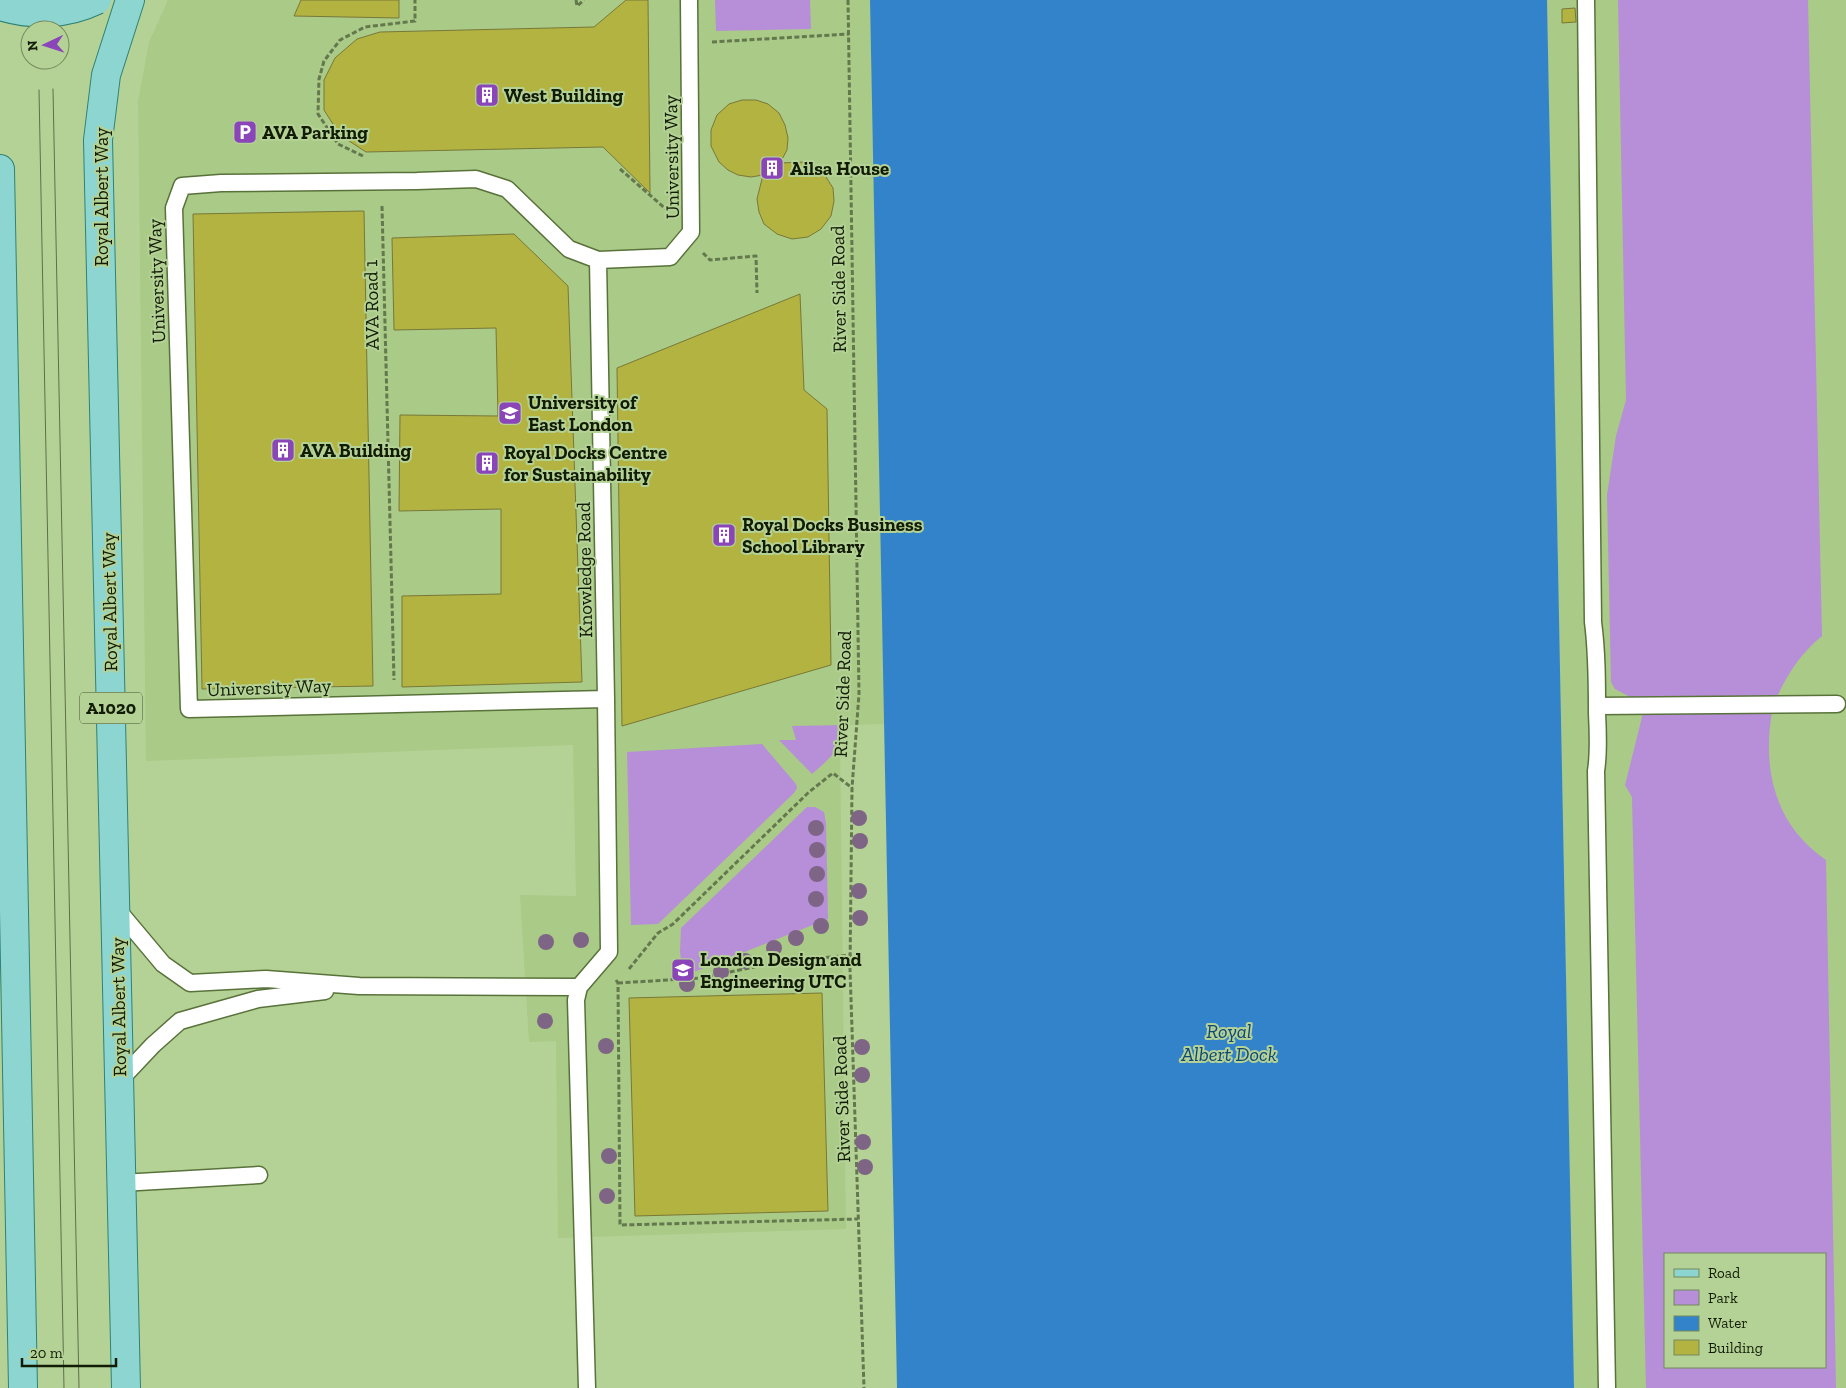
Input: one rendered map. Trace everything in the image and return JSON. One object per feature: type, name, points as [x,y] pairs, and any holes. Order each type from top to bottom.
[{"type":"main road","points":[[0,6],[16,11],[50,13],[83,6],[97,0]]},
{"type":"main road","name":"Royal Albert Way","points":[[126,1388],[98,140],[106,75],[130,0]]},
{"type":"main road","points":[[0,169],[23,1388]]},
{"type":"lane","name":"University Way","points":[[606,699],[189,709],[174,208],[182,186],[221,183],[476,179],[507,189],[569,249],[598,260],[670,257],[688,235],[689,0]]},
{"type":"lane","points":[[1586,0],[1594,622],[1598,759],[1596,771],[1607,1388]]},
{"type":"lane","name":"Knowledge Road","points":[[598,260],[609,952],[602,960]]},
{"type":"lane","points":[[1597,706],[1837,704]]},
{"type":"lane","points":[[116,908],[163,964],[190,982],[266,980],[359,986],[579,987]]},
{"type":"lane","points":[[587,1388],[576,1000],[579,987],[602,960]]},
{"type":"lane","points":[[120,1080],[153,1045],[180,1021],[258,999],[359,986]]},
{"type":"lane","points":[[121,1182],[258,1175]]},
{"type":"path","name":"AVA Road 1","points":[[394,703],[384,250],[380,181],[366,158],[338,144],[318,114],[318,79],[324,61],[340,40],[365,27],[415,21],[415,0]]},
{"type":"path","points":[[576,0],[577,6],[584,0]]},
{"type":"path","name":"River Side Road","points":[[848,0],[859,694],[852,788],[851,955],[864,1388]]},
{"type":"path","points":[[689,44],[849,34]]},
{"type":"path","points":[[620,169],[688,235],[710,260],[756,256],[757,293]]},
{"type":"path","points":[[618,983],[658,933],[673,924],[809,792],[833,774],[852,788]]},
{"type":"path","points":[[618,983],[701,978],[773,963],[851,955]]},
{"type":"path","points":[[602,960],[618,983],[620,1225],[858,1219]]},
{"type":"shaded area","name":"University of East London","points":[[168,0],[870,0],[885,724],[847,725],[847,731],[840,744],[846,1229],[558,1238],[556,1041],[529,1042],[520,895],[576,896],[573,745],[146,761],[138,101],[149,42]]},
{"type":"shaded area","points":[[1547,0],[1846,0],[1846,1388],[1574,1388]]},
{"type":"green space","points":[[715,0],[810,0],[811,29],[716,31]]},
{"type":"green space","points":[[1618,0],[1808,0],[1822,636],[1796,664],[1777,697],[1632,698],[1615,689],[1611,682],[1607,495],[1616,436],[1626,400]]},
{"type":"green space","points":[[1772,712],[1769,755],[1776,795],[1784,813],[1795,830],[1809,846],[1826,860],[1836,1388],[1646,1388],[1632,797],[1625,785],[1643,713]]},
{"type":"green space","points":[[847,725],[846,732],[839,746],[812,774],[779,740],[796,740],[792,726]]},
{"type":"green space","points":[[762,744],[796,784],[797,788],[794,793],[658,924],[631,925],[627,752]]},
{"type":"green space","points":[[807,807],[815,807],[824,812],[826,823],[828,919],[691,973],[682,967],[680,952],[681,928]]},
{"type":"water","name":"Royal Albert Dock","points":[[870,0],[1547,0],[1574,1388],[897,1388]]},
{"type":"building","points":[[301,0],[399,0],[399,18],[294,16]]},
{"type":"building","name":"West Building","points":[[626,0],[648,0],[650,193],[603,147],[366,152],[340,135],[324,110],[324,80],[335,58],[357,39],[380,32],[594,27]]},
{"type":"building","points":[[1575,8],[1576,22],[1562,23],[1562,9]]},
{"type":"building","name":"Ailsa House","points":[[742,100],[756,100],[768,104],[779,113],[785,125],[788,138],[787,150],[780,163],[805,162],[817,167],[833,188],[834,201],[831,216],[821,229],[808,237],[792,239],[777,234],[764,224],[759,212],[757,199],[763,175],[751,177],[738,175],[728,170],[719,162],[711,146],[711,130],[717,115],[729,104]]},
{"type":"building","name":"AVA Building","points":[[364,211],[373,686],[202,689],[193,214]]},
{"type":"building","name":"Royal Docks Centre for Sustainability","points":[[514,234],[568,286],[582,682],[402,687],[402,596],[501,594],[501,509],[399,511],[400,415],[498,416],[496,328],[394,330],[392,238]]},
{"type":"building","name":"Royal Docks Business School Library","points":[[800,294],[804,390],[827,409],[831,665],[622,726],[617,368]]},
{"type":"building","points":[[822,993],[828,1211],[635,1216],[629,998]]},
{"type":"tram line","points":[[53,89],[79,1388]]},
{"type":"tram line","points":[[39,90],[64,1388]]},
{"type":"place","name":"West Building","points":[[487,95]]},
{"type":"place","name":"AVA Parking","points":[[245,132]]},
{"type":"place","name":"Ailsa House","points":[[772,168]]},
{"type":"place","name":"University of East London","points":[[510,413]]},
{"type":"place","name":"AVA Building","points":[[283,450]]},
{"type":"place","name":"Royal Docks Centre for Sustainability","points":[[487,463]]},
{"type":"place","name":"Royal Docks Business School Library","points":[[724,535]]},
{"type":"place","name":"London Design and Engineering UTC","points":[[683,970]]}]
